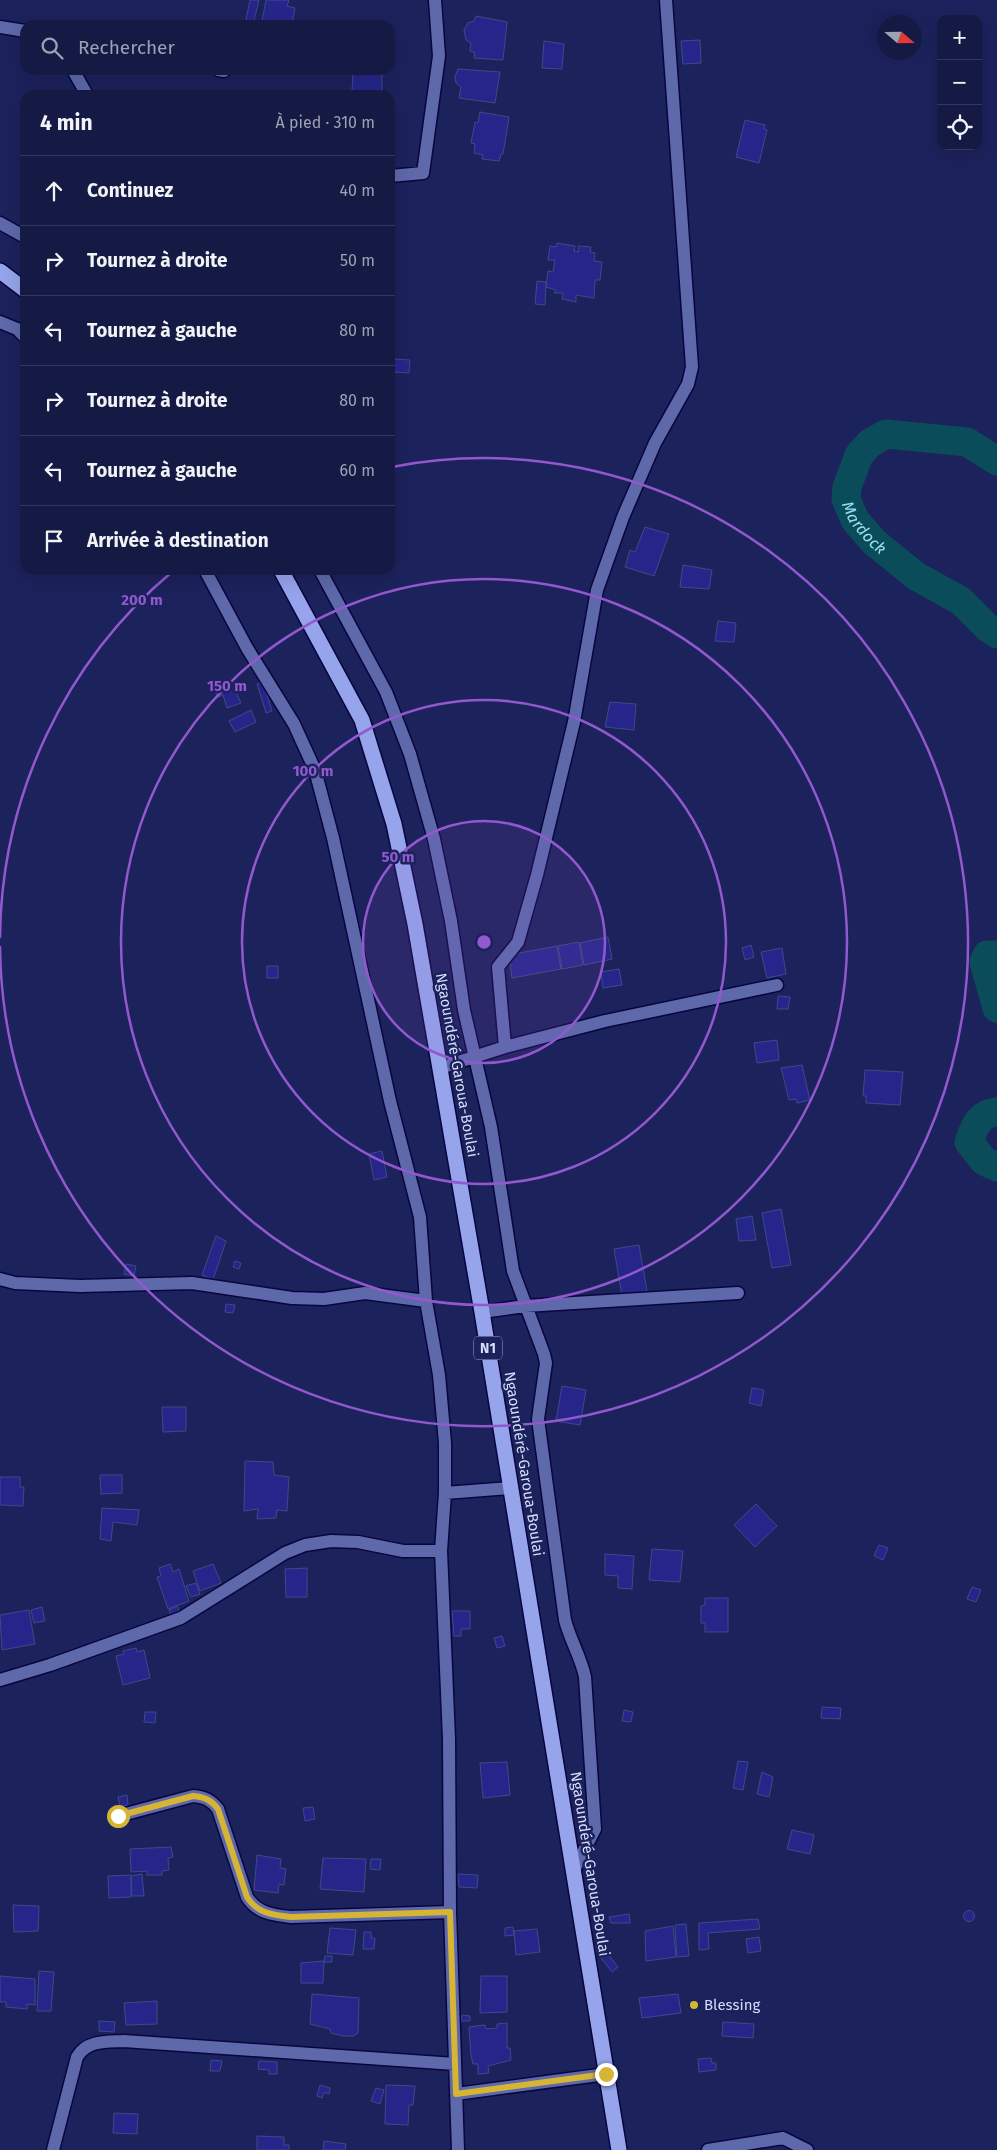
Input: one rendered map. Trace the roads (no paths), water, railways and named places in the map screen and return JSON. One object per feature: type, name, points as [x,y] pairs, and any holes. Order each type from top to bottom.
[{"type":"highway","points":[[0,271],[20,286]]},
{"type":"highway","name":"Ngaoundéré-Garoua-Boulai","points":[[284,575],[362,720],[394,824],[415,924],[482,1312],[619,2150]]},
{"type":"street","points":[[395,176],[423,173],[439,56],[435,0]]},
{"type":"street","points":[[505,1047],[498,967],[518,942],[537,876],[576,712],[597,590],[623,517],[655,443],[688,384],[692,367],[666,0]]},
{"type":"street","points":[[0,26],[20,30]]},
{"type":"street","points":[[76,75],[84,90]]},
{"type":"street","points":[[0,223],[20,234]]},
{"type":"street","points":[[0,322],[20,332]]},
{"type":"street","points":[[208,575],[247,648],[294,724],[315,770],[334,838],[390,1101],[420,1217],[426,1301],[439,1375],[445,1443],[445,1493],[440,1552],[448,1739],[450,1912],[458,2150]]},
{"type":"street","points":[[323,575],[386,692],[410,754],[434,839],[452,921],[464,1010],[491,1127],[513,1271],[546,1363],[538,1420],[565,1620],[582,1663],[585,1677],[594,1829],[573,1872]]},
{"type":"street","points":[[440,1068],[505,1047],[605,1021],[777,985]]},
{"type":"street","points":[[0,1279],[15,1283],[42,1282],[80,1286],[192,1283],[292,1298],[324,1299],[365,1293],[426,1301]]},
{"type":"street","points":[[482,1312],[525,1306],[738,1293]]},
{"type":"street","points":[[445,1493],[510,1488]]},
{"type":"street","points":[[0,1680],[50,1665],[181,1618],[285,1553],[305,1545],[331,1541],[403,1551],[440,1552]]},
{"type":"street","points":[[118,1816],[193,1796],[203,1797],[212,1801],[218,1809],[247,1897],[253,1906],[264,1913],[291,1917],[450,1912]]},
{"type":"street","points":[[53,2150],[77,2057],[81,2050],[90,2044],[134,2041],[455,2064]]},
{"type":"street","points":[[456,2094],[606,2074]]},
{"type":"street","points":[[708,2150],[783,2138],[808,2150]]},
{"type":"waterway","name":"Mardock","points":[[997,461],[967,442],[886,434],[870,443],[859,455],[847,487],[846,499],[855,520],[874,542],[916,576],[961,601],[988,628],[997,634]]},
{"type":"waterway","name":"Mardock","points":[[997,955],[987,955],[984,962],[997,1008]]},
{"type":"waterway","name":"Mardock","points":[[997,1112],[981,1118],[975,1126],[969,1142],[984,1161],[997,1167]]},
{"type":"place","name":"Blessing","points":[[694,2005]]}]
